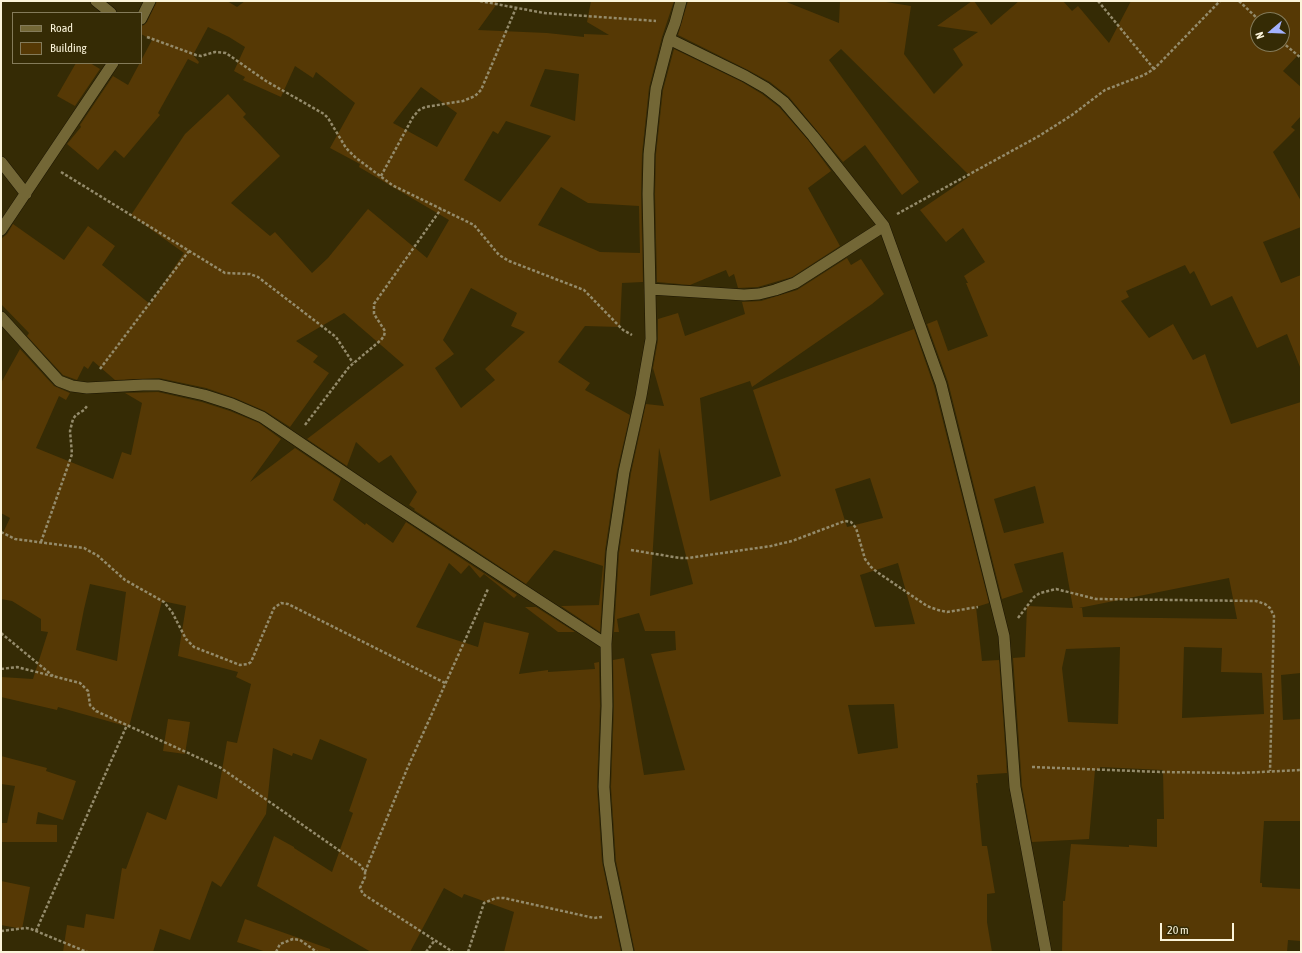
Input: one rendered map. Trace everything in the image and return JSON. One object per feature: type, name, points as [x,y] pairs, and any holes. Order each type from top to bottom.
[{"type":"street","points":[[96,1],[110,12]]},
{"type":"street","points":[[142,17],[150,1]]},
{"type":"street","points":[[628,952],[609,862],[604,787],[607,706],[606,644],[613,547],[624,472],[641,396],[651,339],[648,194],[649,154],[656,89],[681,1]]},
{"type":"street","points":[[669,39],[745,76],[766,88],[784,102],[813,136],[882,224],[941,384],[997,604],[1004,636],[1015,787],[1046,952]]},
{"type":"street","points":[[1,230],[112,64]]},
{"type":"street","points":[[1,162],[26,194]]},
{"type":"street","points":[[650,289],[744,295],[759,294],[774,290],[795,283],[882,224]]},
{"type":"street","points":[[1,317],[59,381],[72,386],[91,387],[160,385],[232,404],[262,417],[382,498],[606,644]]},
{"type":"path","points":[[480,1],[544,13],[675,23]]},
{"type":"path","points":[[1098,1],[1154,69]]},
{"type":"path","points":[[882,224],[1039,136],[1072,115],[1105,90],[1144,75],[1154,69],[1220,1]]},
{"type":"path","points":[[1239,1],[1251,12]]},
{"type":"path","points":[[381,176],[413,117],[419,110],[425,107],[463,101],[475,96],[481,90],[516,8]]},
{"type":"path","points":[[142,34],[196,56],[215,52],[226,53],[266,81],[324,114],[346,148],[356,158],[392,185],[474,225],[504,258],[509,261],[584,290],[623,330],[630,334],[651,339]]},
{"type":"path","points":[[1290,49],[1301,58]]},
{"type":"path","points":[[46,163],[225,273],[250,274],[258,277],[336,337],[354,363]]},
{"type":"path","points":[[295,440],[345,371],[384,336],[385,331],[374,314],[374,304],[441,209]]},
{"type":"path","points":[[41,542],[72,454],[70,431],[73,419],[76,415],[87,408],[91,387],[189,251]]},
{"type":"path","points":[[613,547],[688,558],[770,546],[792,541],[845,521],[851,522],[856,528],[865,560],[871,567],[927,606],[947,612],[997,604]]},
{"type":"path","points":[[1,532],[15,539],[84,548],[96,555],[125,580],[164,602],[172,612],[186,639],[194,647],[240,665],[251,662],[274,608],[281,603],[288,604],[445,683]]},
{"type":"path","points":[[453,952],[363,894],[360,888],[406,769],[496,572]]},
{"type":"path","points":[[1004,636],[1034,597],[1047,590],[1056,589],[1096,599],[1256,601],[1265,604],[1270,608],[1274,616],[1270,771]]},
{"type":"path","points":[[1,633],[54,676]]},
{"type":"path","points":[[1,669],[17,667],[80,683],[88,691],[90,705],[93,709],[221,768],[360,865],[365,872]]},
{"type":"path","points":[[36,931],[127,725]]},
{"type":"path","points":[[1013,767],[1238,773],[1301,770]]},
{"type":"path","points":[[468,952],[484,903],[496,898],[504,898],[594,918],[607,916],[619,911]]},
{"type":"path","points":[[1,931],[26,928],[87,952]]},
{"type":"path","points":[[276,952],[280,944],[293,939],[300,940],[317,952]]},
{"type":"path","points":[[426,952],[435,940]]},
{"type":"building","points":[[157,1],[227,1],[237,7],[245,1],[499,1],[478,30],[547,33],[584,37],[584,34],[609,35],[587,22],[591,1],[674,1],[662,37],[649,88],[642,154],[641,194],[643,282],[622,283],[620,327],[585,326],[558,362],[590,383],[585,390],[630,415],[617,471],[605,551],[600,632],[561,606],[599,605],[603,566],[554,550],[526,584],[414,510],[415,509],[409,505],[417,492],[391,455],[379,463],[356,442],[347,466],[307,439],[404,365],[344,313],[296,341],[318,356],[313,362],[329,373],[290,427],[265,411],[235,398],[206,388],[159,378],[115,380],[93,361],[88,369],[84,366],[77,380],[63,375],[27,336],[29,333],[1,304],[1,239],[7,234],[13,224],[64,260],[88,226],[115,246],[102,265],[150,304],[184,253],[131,215],[185,134],[228,94],[246,114],[243,117],[280,156],[231,203],[270,236],[275,232],[312,273],[328,258],[368,209],[427,258],[449,220],[359,167],[360,164],[330,148],[355,103],[316,72],[313,78],[295,66],[281,97],[243,80],[245,77],[234,71],[245,47],[208,27],[193,55],[199,62],[198,64],[188,59],[158,113],[160,115],[124,158],[115,150],[98,170],[67,144],[81,127],[80,125],[113,76],[128,85],[139,64],[142,64],[142,59],[152,40],[142,35],[142,26],[147,22]],"holes":[[[545,69],[579,74],[575,121],[530,106]],[[421,87],[457,113],[437,147],[393,123]],[[506,121],[551,136],[500,202],[464,180],[493,131],[498,134]],[[561,187],[588,203],[639,206],[640,253],[600,252],[538,225]],[[471,288],[517,313],[511,326],[525,332],[485,369],[495,380],[461,408],[435,368],[454,354],[443,340]]]},
{"type":"building","points":[[688,1],[784,1],[839,23],[840,1],[886,1],[911,6],[904,54],[934,94],[963,65],[953,49],[978,32],[937,26],[972,1],[974,1],[991,25],[1019,1],[1063,1],[1072,11],[1078,6],[1109,43],[1131,1],[1301,1],[1301,52],[1283,71],[1301,87],[1301,116],[1291,127],[1295,130],[1273,152],[1301,201],[1301,227],[1263,242],[1281,283],[1301,275],[1301,366],[1300,367],[1287,334],[1257,348],[1232,296],[1211,306],[1194,271],[1190,274],[1185,265],[1126,291],[1129,297],[1121,301],[1149,338],[1173,324],[1193,360],[1205,354],[1231,424],[1301,402],[1301,673],[1281,675],[1283,720],[1301,719],[1301,821],[1264,821],[1260,883],[1262,883],[1262,887],[1301,889],[1301,941],[1288,940],[1287,952],[1062,952],[1063,901],[1065,901],[1071,844],[1157,847],[1157,819],[1164,819],[1163,770],[1100,767],[1100,770],[1095,770],[1089,839],[1032,842],[1022,786],[1013,658],[1025,657],[1027,606],[1073,608],[1063,552],[1014,564],[1023,592],[1002,599],[948,382],[927,324],[937,320],[948,351],[988,336],[964,276],[985,262],[963,228],[946,242],[920,210],[970,176],[841,49],[829,60],[919,182],[902,195],[865,145],[843,162],[789,97],[770,82],[678,35]],"holes":[[[1035,486],[1044,523],[1004,533],[994,499]],[[1229,578],[1237,619],[1083,617],[1082,608],[1079,608]],[[1120,647],[1118,724],[1068,722],[1062,668],[1066,649]],[[1184,647],[1222,648],[1221,672],[1262,673],[1264,714],[1182,718]]]},
{"type":"building","points":[[674,49],[742,82],[762,94],[779,107],[808,140],[831,171],[808,188],[840,246],[792,277],[758,287],[738,288],[734,274],[729,277],[726,270],[690,285],[657,282],[655,194],[656,154],[663,90]]},
{"type":"building","points":[[75,64],[92,64],[100,69],[75,106],[57,96]]},
{"type":"building","points":[[847,258],[851,265],[861,259],[884,294],[872,304],[752,387],[750,381],[700,398],[710,501],[781,476],[753,390],[914,329],[934,386],[989,603],[976,607],[982,661],[999,660],[1007,773],[977,775],[978,783],[976,783],[982,846],[987,846],[995,893],[987,894],[987,922],[992,952],[635,952],[616,861],[611,787],[614,706],[613,660],[624,658],[644,775],[685,770],[651,654],[676,650],[675,631],[645,631],[639,613],[617,619],[619,632],[614,632],[619,553],[631,473],[646,404],[664,406],[653,368],[658,340],[658,319],[678,313],[685,336],[745,314],[742,302],[761,301],[797,290]],"holes":[[[659,448],[693,584],[650,596]],[[870,478],[883,518],[847,527],[835,489]],[[898,563],[915,624],[875,627],[860,575]],[[894,704],[898,748],[858,754],[848,705]]]},
{"type":"building","points":[[20,349],[54,386],[70,393],[66,400],[59,396],[36,448],[113,479],[122,452],[131,455],[142,403],[125,393],[158,392],[202,402],[230,411],[259,423],[281,439],[250,482],[295,448],[341,479],[333,500],[365,525],[366,523],[393,543],[406,522],[517,595],[514,598],[484,574],[480,578],[469,565],[461,574],[449,563],[416,627],[478,647],[484,622],[529,633],[519,674],[548,670],[548,672],[595,669],[594,663],[599,662],[600,706],[597,787],[602,862],[621,952],[504,952],[514,912],[464,894],[462,898],[444,888],[410,952],[371,952],[257,886],[274,836],[294,847],[332,872],[353,813],[349,811],[367,759],[320,739],[312,760],[293,753],[292,756],[273,748],[266,814],[221,887],[212,881],[190,940],[160,929],[153,952],[63,952],[67,925],[84,928],[86,914],[114,919],[122,868],[126,869],[147,812],[166,820],[178,785],[217,799],[227,741],[237,743],[251,684],[236,677],[238,672],[178,656],[186,606],[162,601],[129,727],[58,707],[57,710],[1,697],[1,677],[33,679],[48,632],[41,631],[41,619],[12,601],[1,599],[1,537],[10,518],[1,513],[1,383]],"holes":[[[90,584],[126,592],[117,661],[76,650]]]},
{"type":"building","points":[[525,607],[536,607],[575,632],[558,632]]},
{"type":"building","points":[[168,719],[190,722],[185,754],[163,751]]},
{"type":"building","points":[[1,756],[47,768],[46,771],[76,781],[63,820],[38,812],[36,824],[57,825],[57,842],[1,842],[1,823],[7,823],[15,786],[1,784]]},
{"type":"building","points":[[1,881],[30,887],[22,929],[1,925]]},
{"type":"building","points":[[245,919],[330,949],[330,952],[266,952],[237,942]]}]
